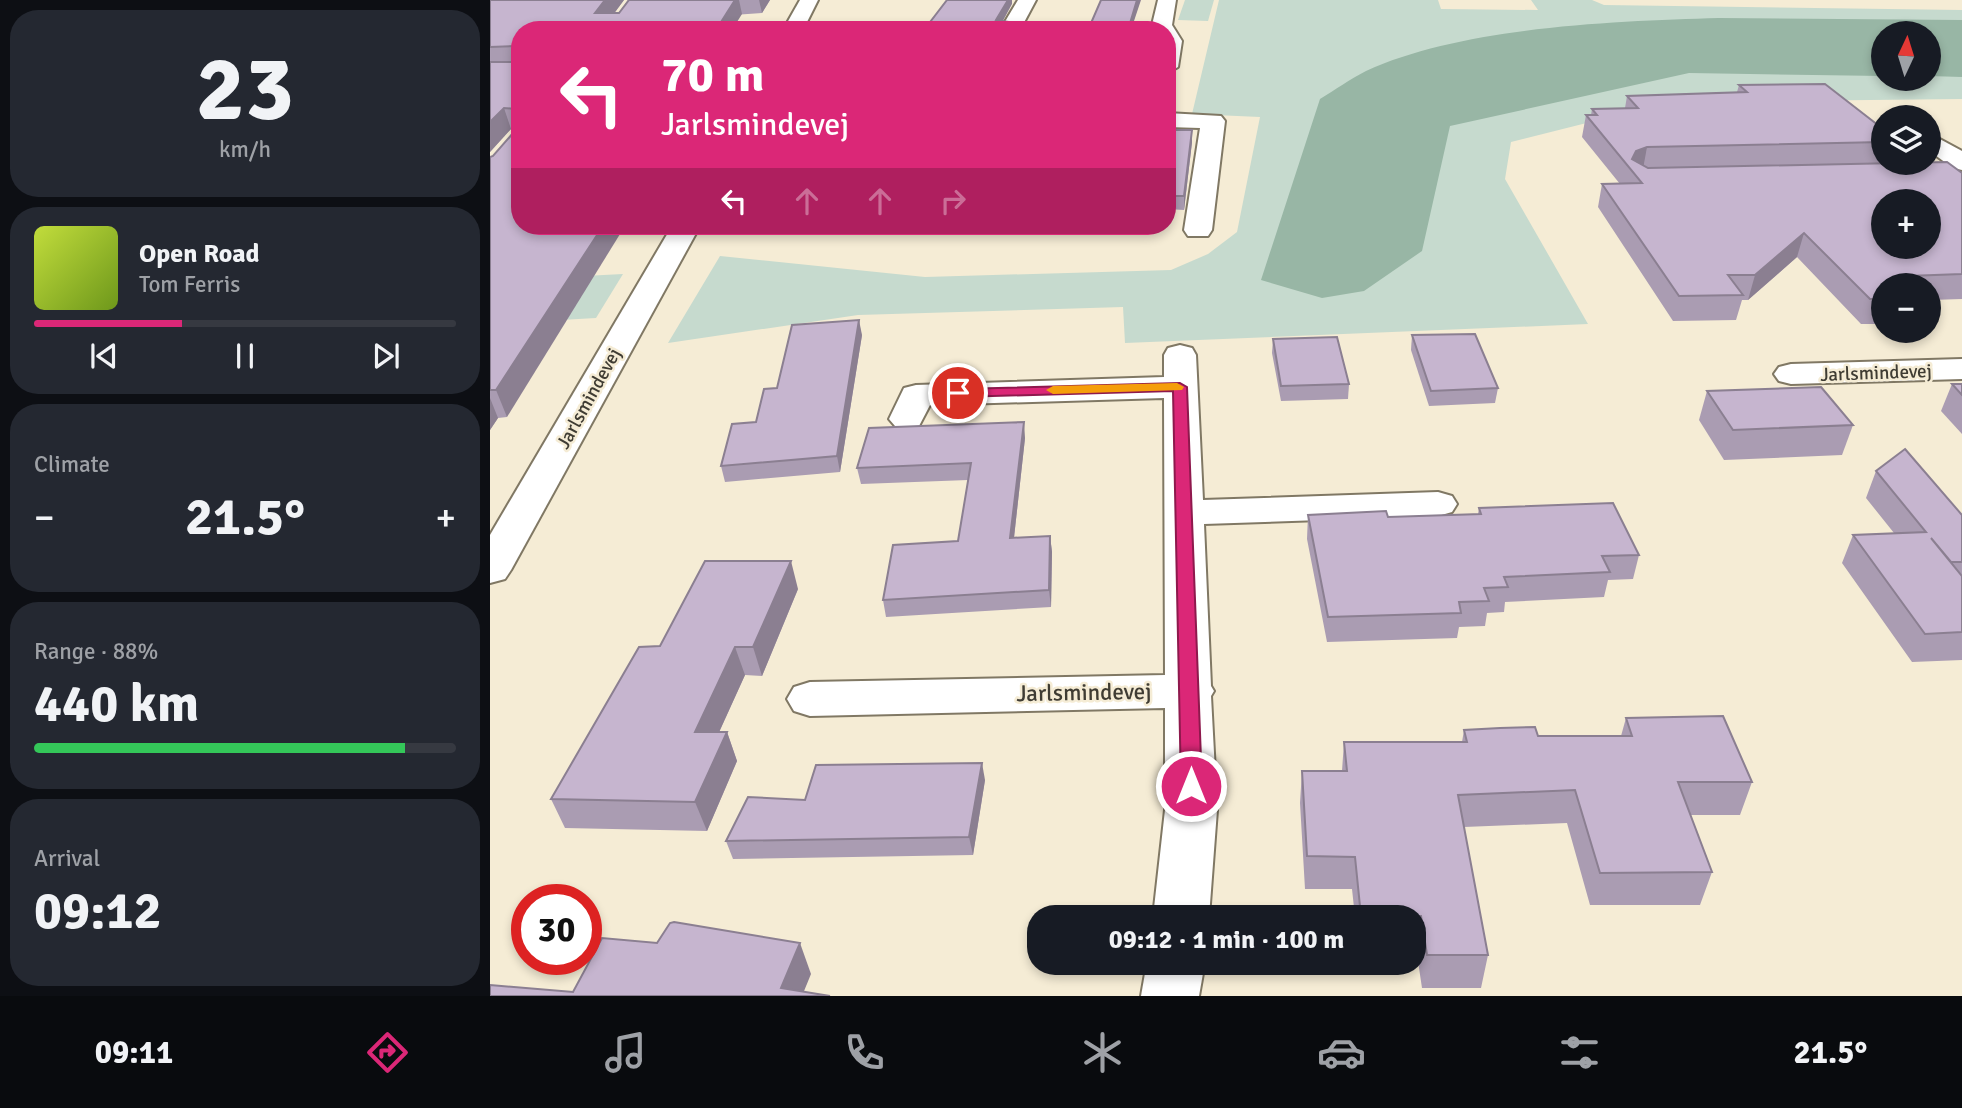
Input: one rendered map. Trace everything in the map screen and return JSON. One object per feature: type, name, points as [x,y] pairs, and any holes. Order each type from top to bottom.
[{"type":"street","points":[[798,21],[809,0]]},
{"type":"street","points":[[1015,21],[1027,0]]},
{"type":"street","points":[[1163,21],[1167,0]]},
{"type":"street","points":[[1176,120],[1213,121],[1198,230]]},
{"type":"street","points":[[1941,148],[1962,163]]},
{"type":"street","points":[[1941,174],[1962,173]]},
{"type":"street","name":"Jarlsmindevej","points":[[490,570],[681,235]]},
{"type":"street","name":"Jarlsmindevej","points":[[1791,374],[1962,369]]},
{"type":"street","points":[[907,419],[916,394],[1180,371],[1191,691],[1191,810],[1182,905]]},
{"type":"street","points":[[1183,513],[1438,504]]},
{"type":"street","name":"Jarlsmindevej","points":[[810,699],[1191,691]]},
{"type":"street","points":[[1170,996],[1174,975]]},
{"type":"green space","points":[[1185,0],[1214,0],[1208,21],[1178,20]]},
{"type":"green space","points":[[1219,0],[1438,0],[1441,9],[1538,10],[1531,0],[1592,0],[1604,5],[1962,10],[1962,99],[1670,102],[1511,142],[1505,179],[1588,324],[1125,343],[1123,307],[858,315],[668,343],[720,256],[925,277],[1171,270],[1208,254],[1237,232],[1260,117],[1192,114]]},
{"type":"green space","points":[[1719,18],[1962,20],[1962,77],[1941,76],[1941,21],[1871,21],[1871,76],[1689,73],[1450,126],[1422,251],[1364,291],[1322,298],[1261,280],[1320,99],[1366,71],[1404,56],[1446,45],[1539,29],[1633,21]]},
{"type":"green space","points":[[623,274],[596,318],[490,324],[490,281]]},
{"type":"building","points":[[490,0],[605,0],[595,13],[619,13],[629,0],[735,0],[722,21],[511,21],[511,46],[490,47]]},
{"type":"building","points":[[947,0],[1008,0],[996,20],[1002,21],[931,21]]},
{"type":"building","points":[[1101,0],[1137,0],[1131,21],[1092,21]]},
{"type":"building","points":[[490,62],[511,62],[511,109],[504,108],[490,122]]},
{"type":"building","points":[[1825,84],[1871,120],[1871,142],[1647,147],[1636,151],[1632,159],[1648,168],[1871,164],[1871,175],[1941,175],[1941,162],[1947,162],[1962,173],[1962,274],[1871,273],[1870,299],[1804,233],[1755,275],[1728,275],[1743,295],[1679,296],[1602,184],[1642,183],[1586,115],[1597,115],[1592,109],[1638,108],[1627,96],[1747,92],[1739,85]]},
{"type":"building","points":[[1176,130],[1192,130],[1184,196],[1176,196]]},
{"type":"building","points":[[511,135],[511,235],[597,235],[496,390],[490,390],[490,157]]},
{"type":"building","points":[[859,320],[837,456],[721,466],[732,424],[756,422],[764,389],[777,388],[792,325]]},
{"type":"building","points":[[1475,334],[1498,388],[1431,391],[1412,335]]},
{"type":"building","points":[[1337,337],[1349,384],[1281,386],[1273,339]]},
{"type":"building","points":[[1952,384],[1962,384],[1962,395]]},
{"type":"building","points":[[1821,387],[1853,425],[1733,430],[1707,391]]},
{"type":"building","points":[[1024,422],[1010,538],[1050,536],[1049,590],[883,600],[893,545],[958,541],[971,463],[857,468],[869,428]]},
{"type":"building","points":[[1905,449],[1962,515],[1962,562],[1951,562],[1931,538],[1962,576],[1962,632],[1925,634],[1853,535],[1926,532],[1876,471]]},
{"type":"building","points":[[1613,503],[1639,555],[1602,556],[1610,572],[1504,577],[1508,587],[1484,588],[1489,601],[1459,602],[1461,613],[1328,617],[1308,515],[1386,511],[1388,517],[1481,514],[1479,508]]},
{"type":"building","points":[[705,561],[791,561],[753,647],[735,647],[695,732],[727,732],[695,802],[551,799],[639,647],[660,646]]},
{"type":"building","points":[[1723,716],[1752,782],[1678,782],[1712,872],[1600,873],[1575,790],[1458,795],[1488,955],[1427,955],[1426,905],[1360,905],[1355,857],[1307,856],[1302,771],[1347,771],[1344,742],[1467,742],[1464,730],[1535,727],[1538,736],[1632,736],[1626,718]]},
{"type":"building","points":[[982,763],[969,837],[726,841],[748,797],[805,800],[816,765]]},
{"type":"building","points":[[670,923],[800,943],[781,988],[830,996],[490,996],[490,985],[573,992],[582,975],[602,975],[602,938],[657,943]]},
{"type":"slow traffic","points":[[1053,390],[1177,387]]},
{"type":"route","points":[[958,393],[1180,387],[1191,691],[1191,786]]}]
